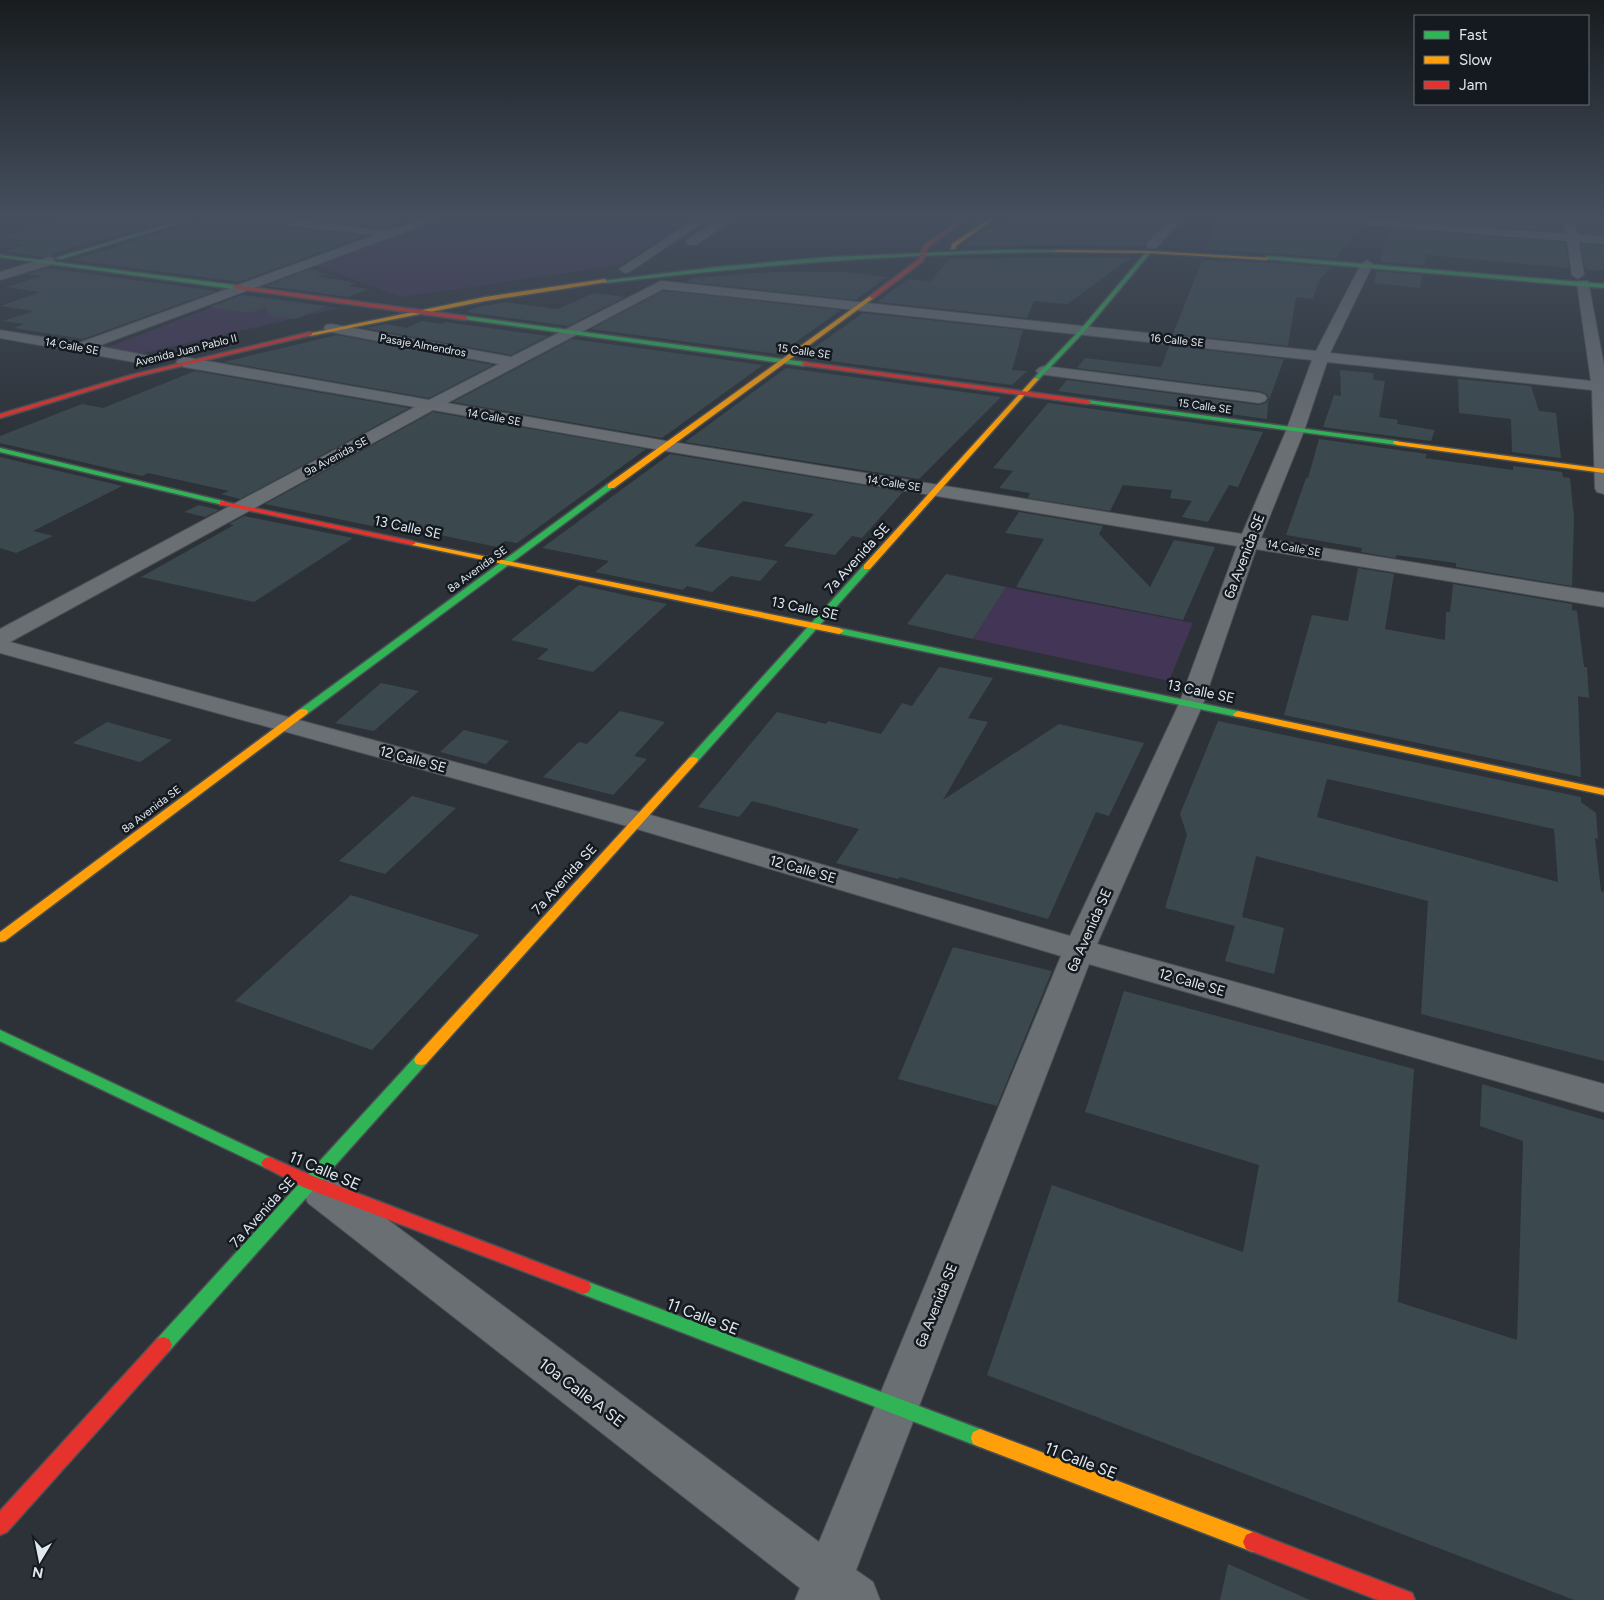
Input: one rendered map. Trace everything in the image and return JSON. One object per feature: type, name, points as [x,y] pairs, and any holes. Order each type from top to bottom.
[{"type":"main road","name":"15 Calle SE","points":[[287,293],[1295,431],[1603,470]]},
{"type":"main road","name":"Avenida Juan Pablo II","points":[[351,314],[386,306],[467,293]]},
{"type":"main road","name":"Avenida Juan Pablo II","points":[[306,323],[332,323],[419,312],[530,293]]},
{"type":"main road","name":"8a Avenida SE","points":[[0,938],[286,724],[878,293]]},
{"type":"main road","name":"7a Avenida SE","points":[[0,1525],[637,820],[816,626],[1023,393],[1083,330],[1114,293]]},
{"type":"main road","name":"Avenida Juan Pablo II","points":[[0,416],[184,362],[332,323]]},
{"type":"main road","name":"Avenida Juan Pablo II","points":[[119,365],[149,358]]},
{"type":"main road","name":"13 Calle SE","points":[[0,450],[241,507],[1604,792]]},
{"type":"main road","name":"11 Calle SE","points":[[0,1035],[309,1182],[1405,1600]]},
{"type":"street","points":[[80,348],[230,293]]},
{"type":"street","name":"9a Avenida SE","points":[[0,638],[429,406],[574,332],[630,293]]},
{"type":"street","name":"16 Calle SE","points":[[777,293],[859,307],[1602,387]]},
{"type":"street","name":"6a Avenida SE","points":[[834,1593],[896,1407],[1008,1124],[1079,950],[1190,704],[1249,540],[1295,431],[1321,356],[1353,293]]},
{"type":"street","points":[[1584,293],[1602,387],[1604,488]]},
{"type":"street","name":"Pasaje Almendros","points":[[332,323],[514,362]]},
{"type":"street","name":"14 Calle SE","points":[[0,334],[149,358]]},
{"type":"street","name":"14 Calle SE","points":[[184,362],[666,446],[1249,540],[1604,600]]},
{"type":"street","points":[[1044,370],[1259,398]]},
{"type":"street","name":"12 Calle SE","points":[[0,646],[637,820],[1079,950],[1604,1098]]},
{"type":"street","name":"10a Calle A SE","points":[[309,1182],[834,1593]]},
{"type":"shaded area","points":[[390,293],[432,293],[402,297]]},
{"type":"shaded area","points":[[239,297],[339,308],[140,354],[108,347]]},
{"type":"shaded area","points":[[1006,587],[1193,623],[1169,681],[973,639]]},
{"type":"building","points":[[38,293],[211,293],[83,339],[14,328],[24,324],[3,321],[34,311],[0,306]]},
{"type":"building","points":[[316,293],[359,293],[349,297]]},
{"type":"building","points":[[594,293],[625,297],[568,326],[465,312],[478,307],[505,302],[558,309]]},
{"type":"building","points":[[659,293],[682,293],[841,310],[779,354],[591,329]]},
{"type":"building","points":[[787,293],[866,293],[856,300]]},
{"type":"building","points":[[890,293],[1083,293],[1067,304],[1034,301],[1027,318],[877,302]]},
{"type":"building","points":[[1189,293],[1315,293],[1313,299],[1296,297],[1288,346],[1173,334]]},
{"type":"building","points":[[242,295],[327,306],[295,319],[269,316],[266,307],[249,313],[209,307]]},
{"type":"building","points":[[863,313],[1023,330],[1012,370],[1027,371],[1012,385],[801,357]]},
{"type":"building","points":[[422,321],[442,324],[445,322],[548,336],[511,355],[365,328],[387,324],[406,328]]},
{"type":"building","points":[[337,335],[493,365],[429,398],[224,362]]},
{"type":"building","points":[[572,339],[763,365],[662,438],[453,402]]},
{"type":"building","points":[[1169,346],[1284,359],[1268,403],[1267,419],[1058,391],[1067,380],[1259,405],[1266,403],[1269,399],[1267,394],[1259,391],[1077,368],[1085,358],[1161,367]]},
{"type":"building","points":[[786,368],[1001,397],[919,479],[685,442]]},
{"type":"building","points":[[1340,370],[1373,373],[1374,380],[1385,381],[1379,417],[1398,420],[1397,424],[1435,430],[1431,441],[1323,427],[1334,395],[1341,396]]},
{"type":"building","points":[[195,371],[409,408],[240,499],[221,494],[229,491],[148,473],[142,476],[0,443],[0,436],[82,404],[103,408]]},
{"type":"building","points":[[1458,379],[1531,386],[1539,411],[1556,413],[1561,458],[1512,452],[1511,419],[1459,413]]},
{"type":"building","points":[[1048,403],[1263,432],[1238,487],[1229,485],[1208,522],[1182,517],[1192,501],[1170,498],[1172,490],[1123,485],[1110,511],[1028,498],[1030,493],[999,488],[1013,471],[993,468]]},
{"type":"building","points":[[433,412],[646,449],[517,543],[505,541],[497,547],[379,522],[372,526],[265,504]]},
{"type":"building","points":[[1319,439],[1427,454],[1425,458],[1513,470],[1513,466],[1562,472],[1563,477],[1570,478],[1574,517],[1572,586],[1456,567],[1456,563],[1396,555],[1396,558],[1361,552],[1362,548],[1286,535],[1306,478],[1308,478]]},
{"type":"building","points":[[670,454],[903,492],[862,538],[852,536],[835,555],[784,546],[814,514],[743,501],[694,546],[778,561],[760,581],[731,576],[712,592],[687,586],[683,590],[595,572],[609,561],[542,548]]},
{"type":"building","points":[[0,457],[122,486],[33,531],[53,536],[16,553],[0,548]]},
{"type":"building","points":[[199,505],[219,510],[205,517],[184,512]]},
{"type":"building","points":[[1019,512],[1103,526],[1099,534],[1150,587],[1174,540],[1215,547],[1183,620],[1016,587],[1044,539],[1005,533]]},
{"type":"building","points":[[244,516],[353,538],[254,602],[141,577],[234,525],[229,524]]},
{"type":"building","points":[[1358,568],[1394,574],[1385,629],[1445,640],[1446,612],[1450,612],[1453,584],[1572,604],[1572,610],[1577,611],[1584,667],[1587,667],[1589,698],[1578,696],[1581,777],[1284,715],[1312,615],[1348,621]]},
{"type":"building","points":[[946,574],[1006,587],[973,639],[907,624]]},
{"type":"building","points":[[579,585],[667,604],[593,672],[537,659],[549,649],[511,640]]},
{"type":"building","points":[[939,667],[993,678],[968,718],[988,722],[943,800],[1059,724],[1144,743],[1109,816],[1096,812],[1048,919],[900,877],[898,879],[836,863],[859,829],[752,801],[739,817],[698,807],[777,712],[826,724],[828,721],[881,734],[902,703],[912,706]]},
{"type":"building","points":[[381,683],[419,691],[374,731],[335,723]]},
{"type":"building","points":[[620,711],[665,722],[634,756],[647,759],[613,795],[543,777],[579,742],[587,744]]},
{"type":"building","points":[[1218,721],[1581,797],[1581,802],[1596,813],[1598,839],[1595,838],[1601,891],[1604,892],[1604,1061],[1421,1014],[1428,901],[1256,856],[1242,917],[1284,928],[1274,974],[1225,961],[1235,926],[1165,908],[1187,835],[1180,814]],"holes":[[[1327,779],[1554,829],[1558,882],[1317,817]]]},
{"type":"building","points":[[107,722],[172,740],[140,762],[73,743]]},
{"type":"building","points":[[464,730],[509,741],[486,764],[440,752]]},
{"type":"building","points":[[412,796],[456,808],[385,874],[339,861]]},
{"type":"building","points":[[351,895],[479,935],[372,1050],[235,1001]]},
{"type":"building","points":[[953,947],[1052,971],[997,1106],[898,1079]]},
{"type":"building","points":[[1124,991],[1414,1069],[1398,1302],[1517,1340],[1523,1141],[1480,1126],[1482,1084],[1604,1120],[1604,1600],[1574,1600],[987,1375],[1052,1185],[1243,1252],[1259,1165],[1085,1112]]},
{"type":"building","points":[[1228,1564],[1310,1600],[1220,1600]]},
{"type":"traffic: fast","points":[[1036,379],[1083,330],[1115,293]]},
{"type":"traffic: fast","points":[[465,318],[804,364]]},
{"type":"traffic: fast","points":[[1088,402],[1397,443]]},
{"type":"traffic: fast","points":[[0,450],[223,503]]},
{"type":"traffic: fast","points":[[303,712],[611,486]]},
{"type":"traffic: fast","points":[[693,760],[867,567]]},
{"type":"traffic: fast","points":[[839,631],[1238,714]]},
{"type":"traffic: fast","points":[[0,1035],[269,1163]]},
{"type":"traffic: fast","points":[[163,1345],[421,1060]]},
{"type":"traffic: fast","points":[[583,1287],[980,1438]]},
{"type":"traffic: slow","points":[[310,334],[485,299],[527,293]]},
{"type":"traffic: slow","points":[[611,486],[872,297]]},
{"type":"traffic: slow","points":[[867,567],[1036,379]]},
{"type":"traffic: slow","points":[[1397,443],[1604,471]]},
{"type":"traffic: slow","points":[[412,543],[839,631]]},
{"type":"traffic: slow","points":[[0,938],[303,712]]},
{"type":"traffic: slow","points":[[1238,714],[1604,792]]},
{"type":"traffic: slow","points":[[421,1060],[693,760]]},
{"type":"traffic: slow","points":[[980,1438],[1253,1542]]},
{"type":"traffic: jam","points":[[276,293],[465,318]]},
{"type":"traffic: jam","points":[[872,297],[878,293]]},
{"type":"traffic: jam","points":[[0,416],[133,376],[310,334]]},
{"type":"traffic: jam","points":[[804,364],[1088,402]]},
{"type":"traffic: jam","points":[[223,503],[412,543]]},
{"type":"traffic: jam","points":[[269,1163],[309,1182],[583,1287]]},
{"type":"traffic: jam","points":[[0,1525],[163,1345]]},
{"type":"traffic: jam","points":[[1253,1542],[1405,1600]]}]
